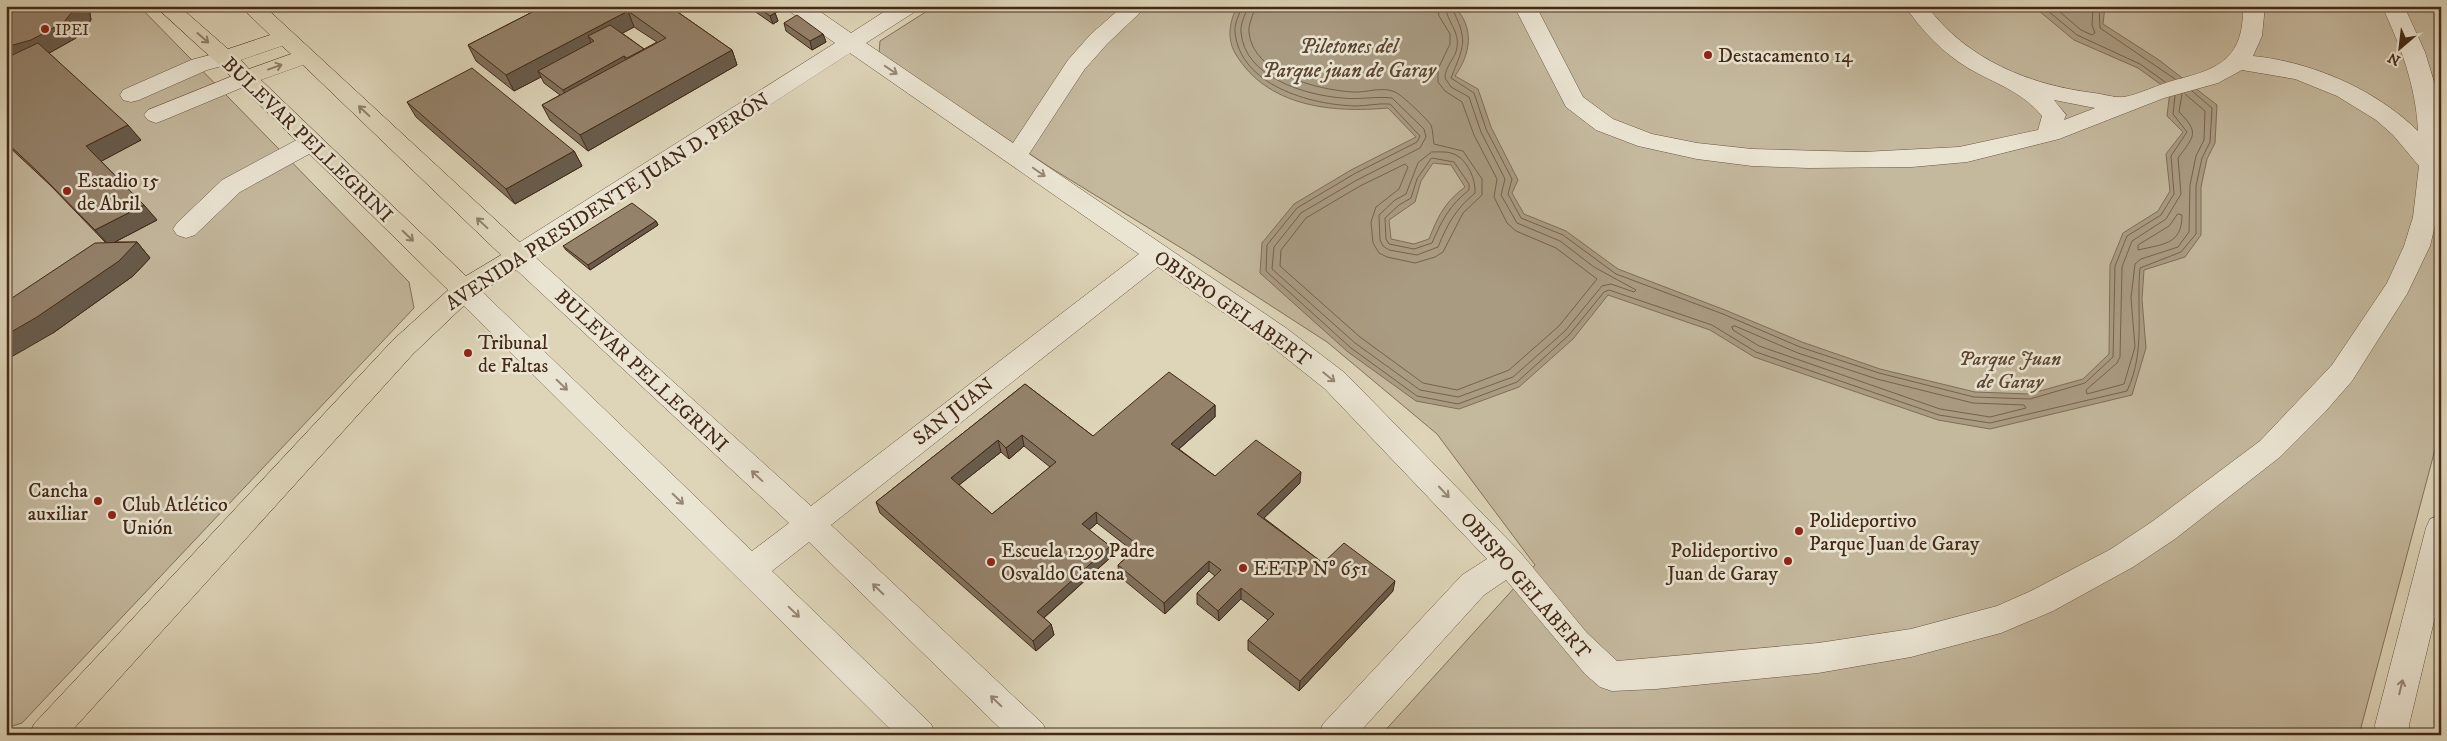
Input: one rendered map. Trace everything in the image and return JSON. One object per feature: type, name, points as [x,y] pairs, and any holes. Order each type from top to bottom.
[{"type":"main road","name":"BULEVAR PELLEGRINI","points":[[166,6],[225,58],[464,290]]},
{"type":"main road","name":"BULEVAR PELLEGRINI","points":[[251,6],[518,256]]},
{"type":"main road","points":[[225,58],[286,37]]},
{"type":"main road","points":[[245,78],[306,56]]},
{"type":"main road","name":"AVENIDA PRESIDENTE JUAN D. PERÓN","points":[[46,735],[403,346],[464,290],[518,256]]},
{"type":"street","name":"OBISPO GELABERT","points":[[797,6],[1276,335],[1335,382],[1378,423],[1509,561],[1576,643],[1596,664],[1612,676],[1656,674],[1818,658],[1910,643],[2001,620],[2042,602],[2122,558],[2164,530],[2270,449],[2315,404],[2342,373],[2398,287],[2417,246],[2429,196],[2430,164]]},
{"type":"street","name":"AVENIDA PRESIDENTE JUAN D. PERÓN","points":[[518,256],[908,6]]},
{"type":"street","points":[[1016,156],[1076,65],[1099,39],[1136,6]]},
{"type":"street","points":[[1525,6],[1574,102],[1584,113],[1601,124],[1625,134],[1708,153],[1771,159],[1848,161],[1952,156],[2016,144],[2048,134],[2158,92],[2218,74],[2237,62],[2250,41],[2255,24],[2254,6]]},
{"type":"street","points":[[1916,6],[1933,29],[1956,50],[2041,98],[2054,114],[2048,134]]},
{"type":"street","points":[[2393,6],[2414,52],[2424,85],[2429,125],[2430,164]]},
{"type":"street","points":[[131,95],[200,65],[225,58]]},
{"type":"street","points":[[2237,62],[2282,67],[2349,94],[2369,105],[2401,129],[2430,164]]},
{"type":"street","points":[[156,115],[245,78]]},
{"type":"street","points":[[2012,82],[2080,99],[2128,104]]},
{"type":"street","points":[[186,228],[231,186],[312,142]]},
{"type":"street","name":"SAN JUAN","points":[[751,570],[1157,254]]},
{"type":"street","name":"BULEVAR PELLEGRINI","points":[[518,256],[809,523],[1031,735]]},
{"type":"street","name":"BULEVAR PELLEGRINI","points":[[464,290],[919,735]]},
{"type":"street","points":[[2392,735],[2392,725],[2441,528]]},
{"type":"street","points":[[1335,735],[1473,585],[1509,561]]},
{"type":"green space","name":"Club Atlético Unión","points":[[6,6],[139,6],[409,282],[414,308],[22,723],[6,728]]},
{"type":"green space","name":"Parque Juan de Garay","points":[[935,6],[2441,6],[2441,427],[2359,735],[1381,735],[1535,565],[1437,434],[1327,342],[1191,254],[1051,168],[879,54],[880,41]]},
{"type":"water","name":"Piletones del Parque juan de Garay","points":[[1238,6],[1454,6],[1461,14],[1468,32],[1465,58],[1455,76],[1478,89],[1491,127],[1518,180],[1512,193],[1524,214],[1566,231],[1618,269],[1802,342],[1880,369],[1975,392],[2029,394],[2083,379],[2109,354],[2110,265],[2123,233],[2158,211],[2170,191],[2166,154],[2183,132],[2167,116],[2170,91],[2138,68],[2074,40],[2033,6],[2105,6],[2103,24],[2159,60],[2217,105],[2215,143],[2207,159],[2201,187],[2201,235],[2185,257],[2144,270],[2142,299],[2146,348],[2132,395],[1990,429],[1938,420],[1754,357],[1710,330],[1608,295],[1573,339],[1519,387],[1459,409],[1416,401],[1348,352],[1260,273],[1262,243],[1294,204],[1351,170],[1416,137],[1388,108],[1345,109],[1323,107],[1302,103],[1264,85],[1248,71],[1232,48],[1230,30]],"holes":[[[1433,163],[1451,165],[1465,187],[1452,198],[1443,210],[1429,239],[1414,244],[1391,239],[1389,220],[1415,202],[1421,181]]]},
{"type":"building","points":[[6,6],[77,6],[64,22],[31,40],[6,47]]},
{"type":"building","points":[[544,6],[669,6],[732,50],[580,135],[542,105],[666,38],[628,11],[506,75],[468,45]]},
{"type":"building","points":[[756,6],[769,6],[767,7],[775,13],[770,16]]},
{"type":"building","points":[[797,15],[823,34],[810,41],[784,23]]},
{"type":"building","points":[[610,25],[644,49],[627,58],[624,56],[563,90],[538,71],[594,41],[588,36]]},
{"type":"building","points":[[38,43],[128,125],[86,146],[144,205],[95,230],[6,142],[6,58]]},
{"type":"building","points":[[472,68],[574,151],[506,189],[407,102]]},
{"type":"building","points":[[632,203],[656,221],[588,265],[563,246]]},
{"type":"building","points":[[137,242],[119,261],[37,317],[6,335],[6,302],[95,243]]},
{"type":"building","points":[[1169,372],[1215,405],[1171,444],[1215,476],[1256,440],[1301,472],[1257,514],[1323,563],[1344,543],[1395,581],[1300,681],[1248,640],[1274,614],[1241,588],[1218,611],[1197,593],[1221,570],[1209,561],[1164,603],[1118,565],[1139,546],[1096,512],[1082,524],[1110,546],[1037,612],[1051,624],[1033,641],[876,502],[1025,384],[1093,436]],"holes":[[[1022,435],[1056,462],[992,514],[951,478],[998,440],[1006,448]]]},
{"type":"place","name":"IPEI","points":[[45,29]]},
{"type":"place","name":"Destacamento 14","points":[[1708,55]]},
{"type":"place","name":"Estadio 15 de Abril","points":[[67,191]]},
{"type":"place","name":"Tribunal de Faltas","points":[[468,353]]},
{"type":"place","name":"Cancha auxiliar","points":[[98,501]]},
{"type":"place","name":"Club Atlético Unión","points":[[112,515]]},
{"type":"place","name":"Polideportivo Parque Juan de Garay","points":[[1799,531]]},
{"type":"place","name":"Polideportivo Juan de Garay","points":[[1788,561]]},
{"type":"place","name":"Escuela 1299 Padre Osvaldo Catena","points":[[991,562]]},
{"type":"place","name":"EETP Nº 651","points":[[1243,568]]}]
